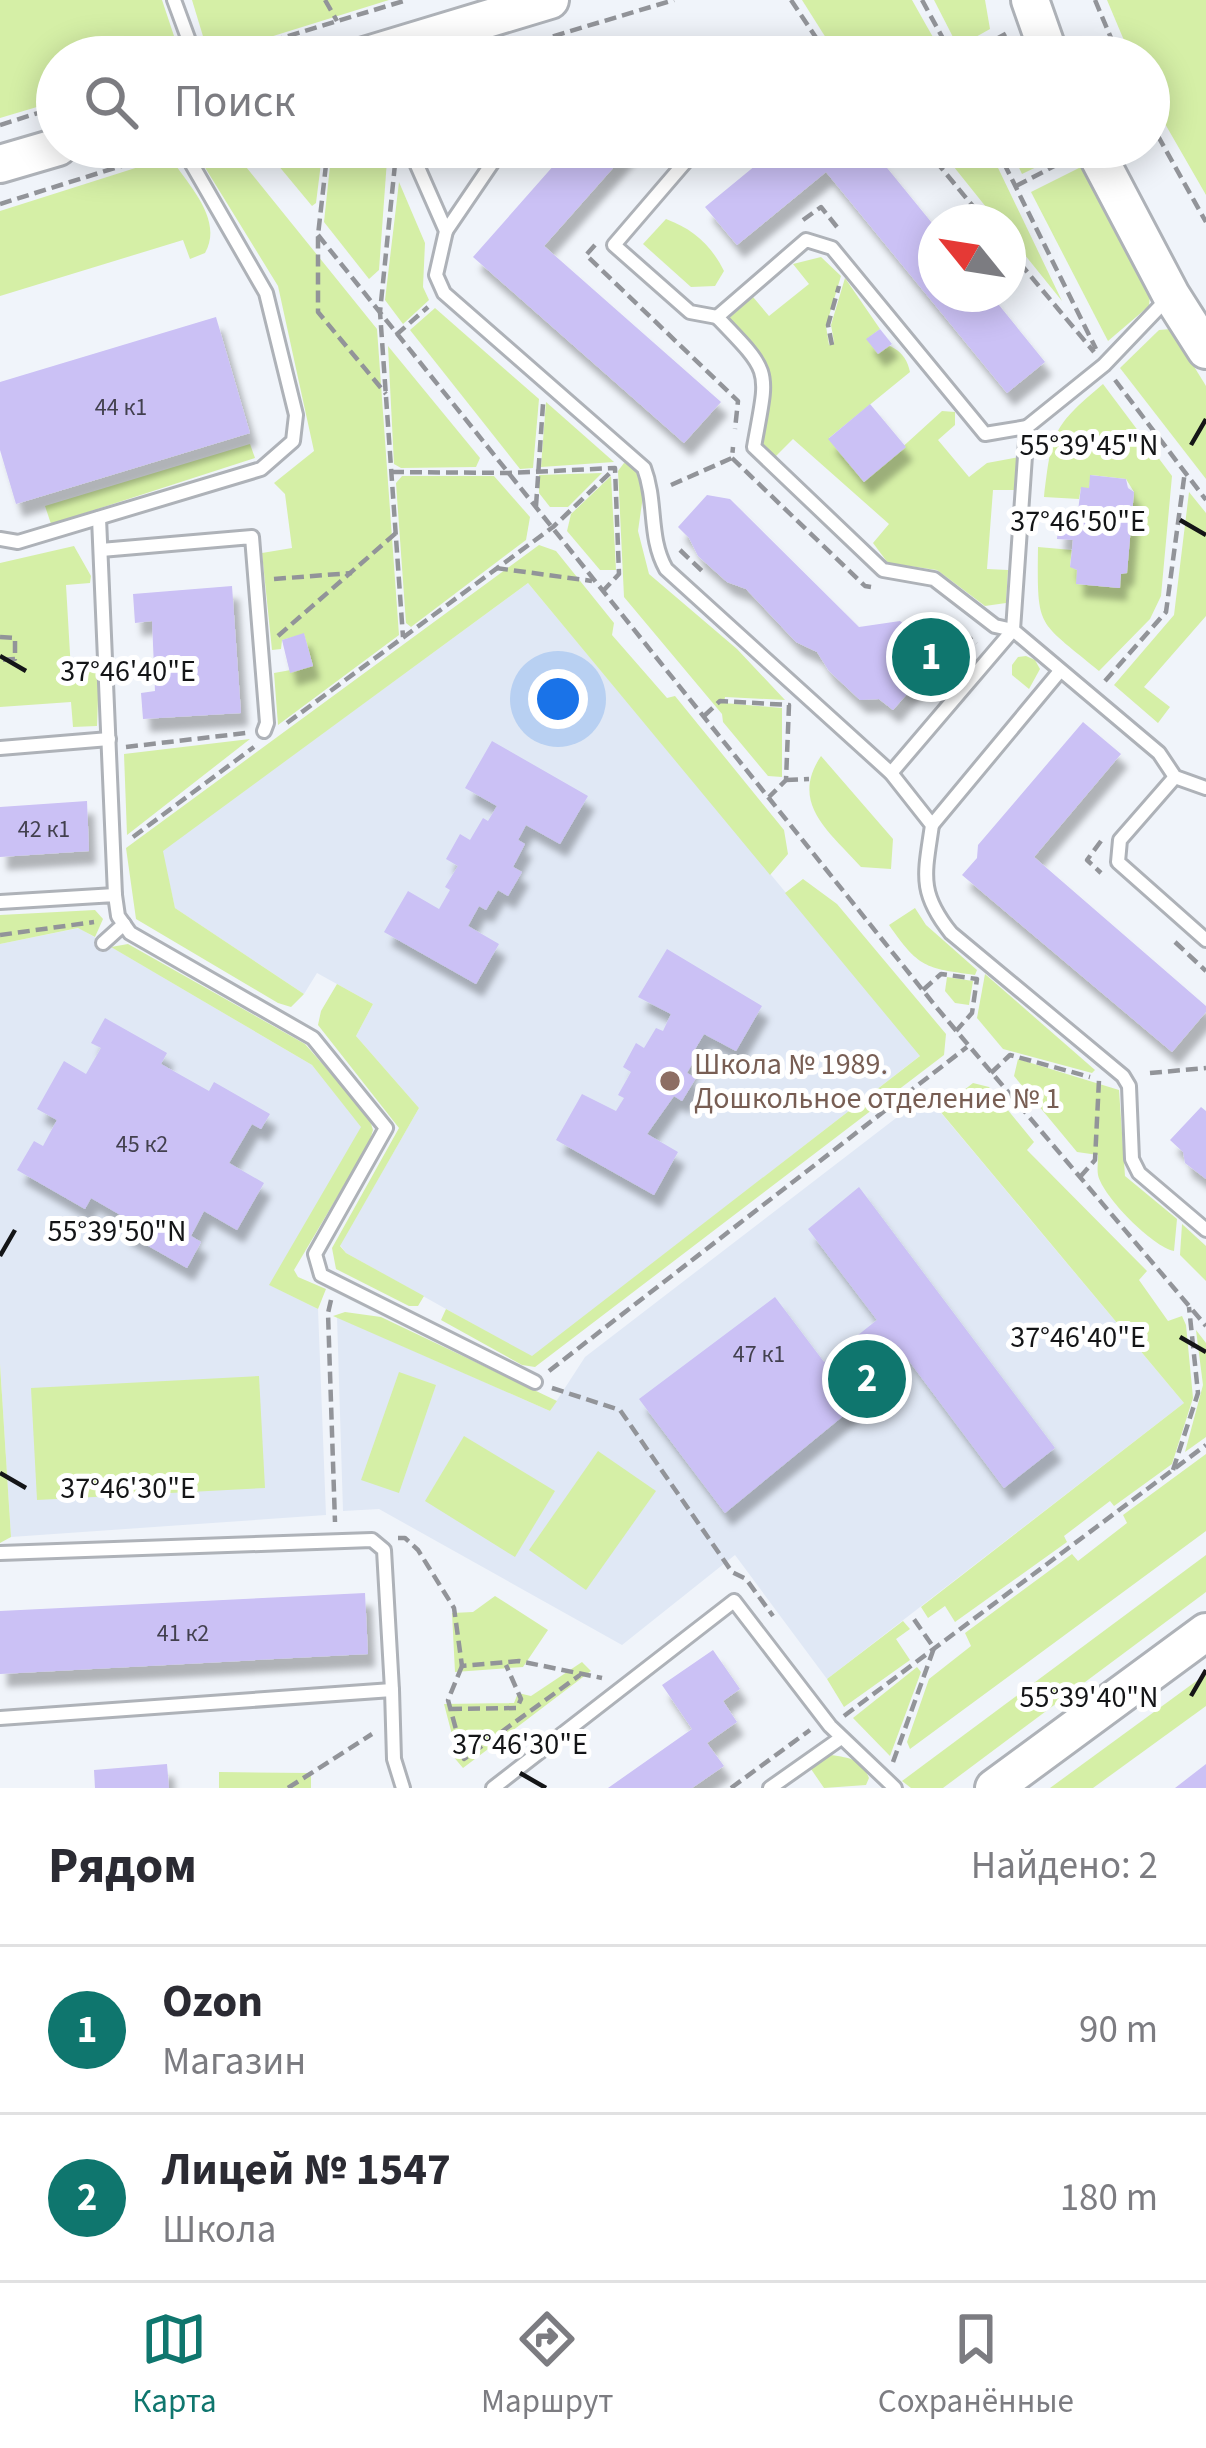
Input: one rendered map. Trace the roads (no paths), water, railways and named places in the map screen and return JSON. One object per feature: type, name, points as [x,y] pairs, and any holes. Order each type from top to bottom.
[{"type":"main road","points":[[431,36],[550,0]]},
{"type":"main road","points":[[1030,0],[1043,36]]},
{"type":"main road","points":[[0,164],[36,153]]},
{"type":"main road","points":[[1104,168],[1206,350]]},
{"type":"main road","points":[[994,1788],[1206,1632]]},
{"type":"lane","points":[[174,0],[187,36]]},
{"type":"lane","points":[[0,539],[18,542],[261,469],[293,441],[296,415],[266,293],[194,168]]},
{"type":"lane","points":[[418,168],[446,230]]},
{"type":"lane","points":[[489,168],[446,230],[436,274],[444,293],[644,468],[654,493],[654,548],[666,569],[891,773],[932,824]]},
{"type":"lane","points":[[680,168],[614,245],[690,312],[717,317],[758,359],[766,382],[754,447],[883,570],[934,579],[995,626],[1013,630],[1160,753],[1175,777],[1206,788]]},
{"type":"lane","points":[[717,317],[806,241],[832,248],[985,434],[1027,427],[1104,365],[1172,295]]},
{"type":"lane","points":[[891,773],[1013,630],[1027,427]]},
{"type":"lane","points":[[99,518],[115,895],[121,920],[130,933],[313,1038],[386,1128],[315,1254],[321,1275],[535,1382]]},
{"type":"lane","points":[[101,550],[252,537],[268,723],[264,735]]},
{"type":"lane","points":[[1060,671],[932,824],[925,872],[929,906],[951,933],[1130,1086],[1132,1159],[1139,1173],[1206,1230]]},
{"type":"lane","points":[[0,748],[109,744]]},
{"type":"lane","points":[[1175,777],[1120,840],[1118,862],[1206,940]]},
{"type":"lane","points":[[0,902],[115,895]]},
{"type":"lane","points":[[103,943],[121,920]]},
{"type":"lane","points":[[0,1553],[372,1540],[384,1550],[394,1759],[403,1788]]},
{"type":"lane","points":[[494,1788],[734,1601],[827,1723],[895,1788]]},
{"type":"lane","points":[[0,1718],[392,1690]]},
{"type":"lane","points":[[770,1788],[841,1738]]},
{"type":"place","name":"Ozon","points":[[931,657]]},
{"type":"place","name":"Школа № 1989. Дошкольное отделение № 1","points":[[670,1081]]},
{"type":"place","name":"Лицей № 1547","points":[[867,1379]]}]
